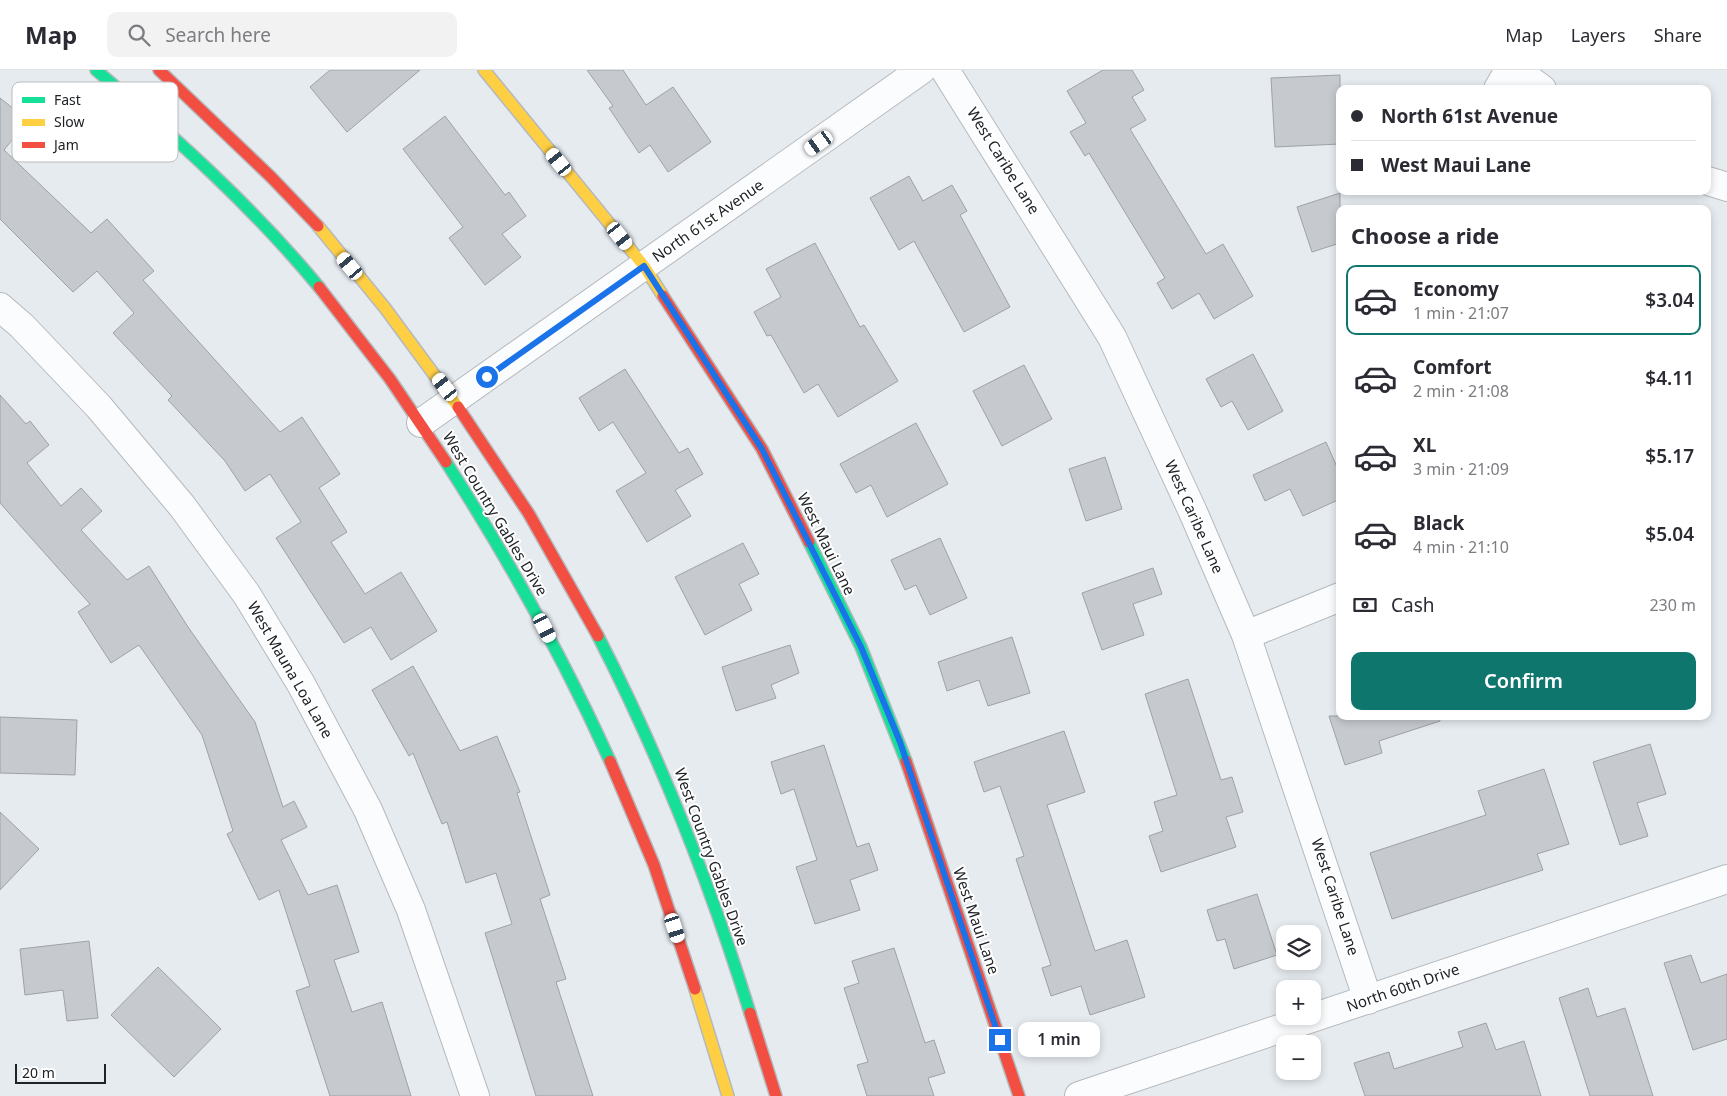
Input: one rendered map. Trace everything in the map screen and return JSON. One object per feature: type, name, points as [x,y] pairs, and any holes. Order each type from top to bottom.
[{"type":"street","name":"West Country Gables Drive","points":[[96,70],[109,82]]},
{"type":"street","name":"West Country Gables Drive","points":[[160,70],[172,82]]},
{"type":"street","name":"West Maui Lane","points":[[484,70],[644,266],[762,449],[861,647],[900,742],[1019,1096]]},
{"type":"street","name":"North 61st Avenue","points":[[421,423],[921,70]]},
{"type":"street","name":"West Caribe Lane","points":[[945,70],[1112,337],[1193,512],[1246,635],[1310,820],[1368,1000]]},
{"type":"street","points":[[1500,85],[1509,70]]},
{"type":"street","points":[[1516,70],[1537,85]]},
{"type":"street","name":"West Country Gables Drive","points":[[178,87],[288,194],[387,310],[455,399],[560,564],[598,634],[642,723],[682,814],[711,892],[776,1096]]},
{"type":"street","name":"West Country Gables Drive","points":[[178,146],[265,226],[327,297],[394,383],[528,595],[604,746],[642,835],[669,910],[728,1096]]},
{"type":"street","points":[[1711,182],[1727,187]]},
{"type":"street","name":"West Mauna Loa Lane","points":[[0,307],[22,326],[99,407],[182,506],[247,595],[302,684],[368,810],[411,910],[475,1096]]},
{"type":"street","points":[[1246,635],[1336,599]]},
{"type":"street","name":"North 60th Drive","points":[[1079,1096],[1727,879]]},
{"type":"building","points":[[330,70],[420,70],[347,132],[310,87]]},
{"type":"building","points":[[587,70],[623,70],[646,105],[673,87],[711,142],[668,172],[650,145],[639,153],[609,108],[613,106]]},
{"type":"building","points":[[1103,70],[1132,70],[1144,90],[1132,97],[1146,120],[1130,129],[1206,254],[1223,244],[1253,296],[1214,319],[1199,293],[1172,309],[1157,283],[1165,278],[1089,153],[1085,156],[1070,132],[1086,123],[1067,91]]},
{"type":"building","points":[[1340,75],[1340,85],[1336,85],[1336,144],[1275,147],[1271,78]]},
{"type":"building","points":[[0,98],[12,107],[12,140],[4,150],[12,158],[12,162],[17,162],[91,233],[107,219],[154,271],[143,280],[280,432],[302,417],[340,474],[319,488],[347,532],[331,542],[365,594],[401,572],[437,631],[391,660],[371,627],[344,643],[276,538],[301,522],[270,474],[245,491],[225,461],[168,400],[172,396],[113,333],[134,313],[97,271],[73,292],[0,219]]},
{"type":"building","points":[[445,116],[505,195],[509,192],[526,216],[502,234],[521,257],[485,285],[449,238],[463,227],[403,149]]},
{"type":"building","points":[[909,176],[923,201],[952,185],[967,211],[960,215],[1010,307],[964,332],[914,241],[899,250],[870,198]]},
{"type":"building","points":[[1336,194],[1340,195],[1340,205],[1336,205],[1336,244],[1312,252],[1297,207]]},
{"type":"building","points":[[815,243],[860,327],[864,325],[898,381],[838,417],[818,384],[804,393],[771,335],[767,336],[754,312],[781,297],[766,269]]},
{"type":"building","points":[[1253,354],[1283,411],[1248,430],[1232,401],[1221,407],[1206,379]]},
{"type":"building","points":[[1024,365],[1052,419],[1002,446],[973,391]]},
{"type":"building","points":[[625,369],[679,453],[688,448],[703,474],[675,490],[691,516],[647,542],[616,491],[646,473],[613,422],[599,431],[579,398]]},
{"type":"building","points":[[0,395],[26,424],[30,421],[49,445],[27,463],[61,506],[81,488],[102,511],[81,530],[127,580],[149,566],[188,627],[255,722],[283,807],[294,801],[307,827],[281,840],[308,895],[337,885],[359,952],[334,960],[352,1012],[382,1002],[411,1096],[330,1096],[296,991],[310,986],[279,890],[259,900],[227,834],[233,831],[202,735],[139,645],[111,663],[78,612],[90,604],[0,503]]},
{"type":"building","points":[[916,423],[948,484],[887,517],[871,485],[856,493],[840,464]]},
{"type":"building","points":[[1326,442],[1336,465],[1336,501],[1303,516],[1290,489],[1265,501],[1253,475]]},
{"type":"building","points":[[1105,457],[1122,509],[1086,521],[1069,469]]},
{"type":"building","points":[[940,538],[967,598],[930,615],[916,585],[905,590],[891,560]]},
{"type":"building","points":[[743,543],[759,574],[739,584],[752,610],[705,635],[675,577]]},
{"type":"building","points":[[1153,568],[1162,594],[1133,604],[1144,635],[1102,650],[1082,593]]},
{"type":"building","points":[[1012,637],[1030,693],[988,706],[979,680],[947,691],[938,662]]},
{"type":"building","points":[[790,645],[799,673],[771,685],[776,698],[736,711],[722,667]]},
{"type":"building","points":[[413,666],[460,751],[497,736],[520,792],[517,793],[550,895],[540,899],[566,979],[556,982],[593,1096],[536,1096],[485,933],[512,924],[496,873],[466,883],[447,822],[442,824],[413,753],[409,756],[372,690]]},
{"type":"building","points":[[1188,679],[1221,780],[1232,777],[1243,812],[1226,817],[1236,847],[1161,872],[1149,836],[1163,831],[1154,802],[1177,795],[1145,694]]},
{"type":"building","points":[[1329,716],[1336,716],[1336,720],[1440,720],[1379,741],[1382,753],[1345,765]]},
{"type":"building","points":[[0,717],[77,720],[75,775],[0,773]]},
{"type":"building","points":[[1064,731],[1085,792],[1047,805],[1095,951],[1127,940],[1145,997],[1090,1015],[1081,986],[1051,996],[1042,968],[1051,965],[1016,859],[1024,856],[1000,786],[984,792],[974,762]]},
{"type":"building","points":[[1650,744],[1666,794],[1637,803],[1648,836],[1620,845],[1593,762]]},
{"type":"building","points":[[824,745],[857,847],[869,843],[878,870],[850,880],[860,910],[815,924],[796,867],[817,860],[794,789],[781,794],[771,762]]},
{"type":"building","points":[[1544,769],[1569,844],[1537,854],[1543,870],[1392,919],[1370,853],[1486,815],[1478,791]]},
{"type":"building","points":[[0,812],[39,849],[0,890]]},
{"type":"building","points":[[1257,894],[1276,955],[1234,969],[1225,939],[1217,941],[1207,910]]},
{"type":"building","points":[[89,941],[98,1018],[67,1021],[63,990],[25,995],[20,949]]},
{"type":"building","points":[[894,948],[925,1043],[934,1040],[945,1073],[928,1078],[934,1096],[867,1096],[857,1065],[868,1062],[844,988],[859,983],[852,961]]},
{"type":"building","points":[[1691,955],[1701,983],[1727,974],[1727,1039],[1693,1050],[1664,963]]},
{"type":"building","points":[[158,967],[221,1029],[174,1077],[111,1015]]},
{"type":"building","points":[[1588,988],[1597,1017],[1625,1008],[1653,1096],[1590,1096],[1559,998]]},
{"type":"building","points":[[1486,1023],[1496,1050],[1524,1041],[1541,1096],[1365,1096],[1354,1063],[1389,1052],[1394,1069],[1463,1047],[1458,1032]]},
{"type":"traffic: fast","points":[[96,70],[110,82]]},
{"type":"traffic: fast","points":[[178,142],[240,201],[294,257],[319,287]]},
{"type":"traffic: fast","points":[[446,462],[491,534],[554,646],[610,761]]},
{"type":"traffic: fast","points":[[809,542],[861,647],[906,761]]},
{"type":"traffic: fast","points":[[598,636],[643,728],[701,868],[750,1013]]},
{"type":"traffic: slow","points":[[484,70],[644,266],[663,296]]},
{"type":"traffic: slow","points":[[318,226],[385,308],[458,407]]},
{"type":"traffic: slow","points":[[695,989],[728,1096]]},
{"type":"traffic: jam","points":[[159,70],[172,82]]},
{"type":"traffic: jam","points":[[178,88],[271,177],[318,226]]},
{"type":"traffic: jam","points":[[319,287],[390,379],[446,462]]},
{"type":"traffic: jam","points":[[663,296],[762,449],[809,542]]},
{"type":"traffic: jam","points":[[458,407],[529,514],[598,636]]},
{"type":"traffic: jam","points":[[610,761],[654,865],[695,989]]},
{"type":"traffic: jam","points":[[906,761],[1019,1096]]},
{"type":"traffic: jam","points":[[750,1013],[776,1096]]},
{"type":"route","points":[[487,377],[644,266],[711,367],[762,449],[861,647],[900,742],[1000,1040]]}]
